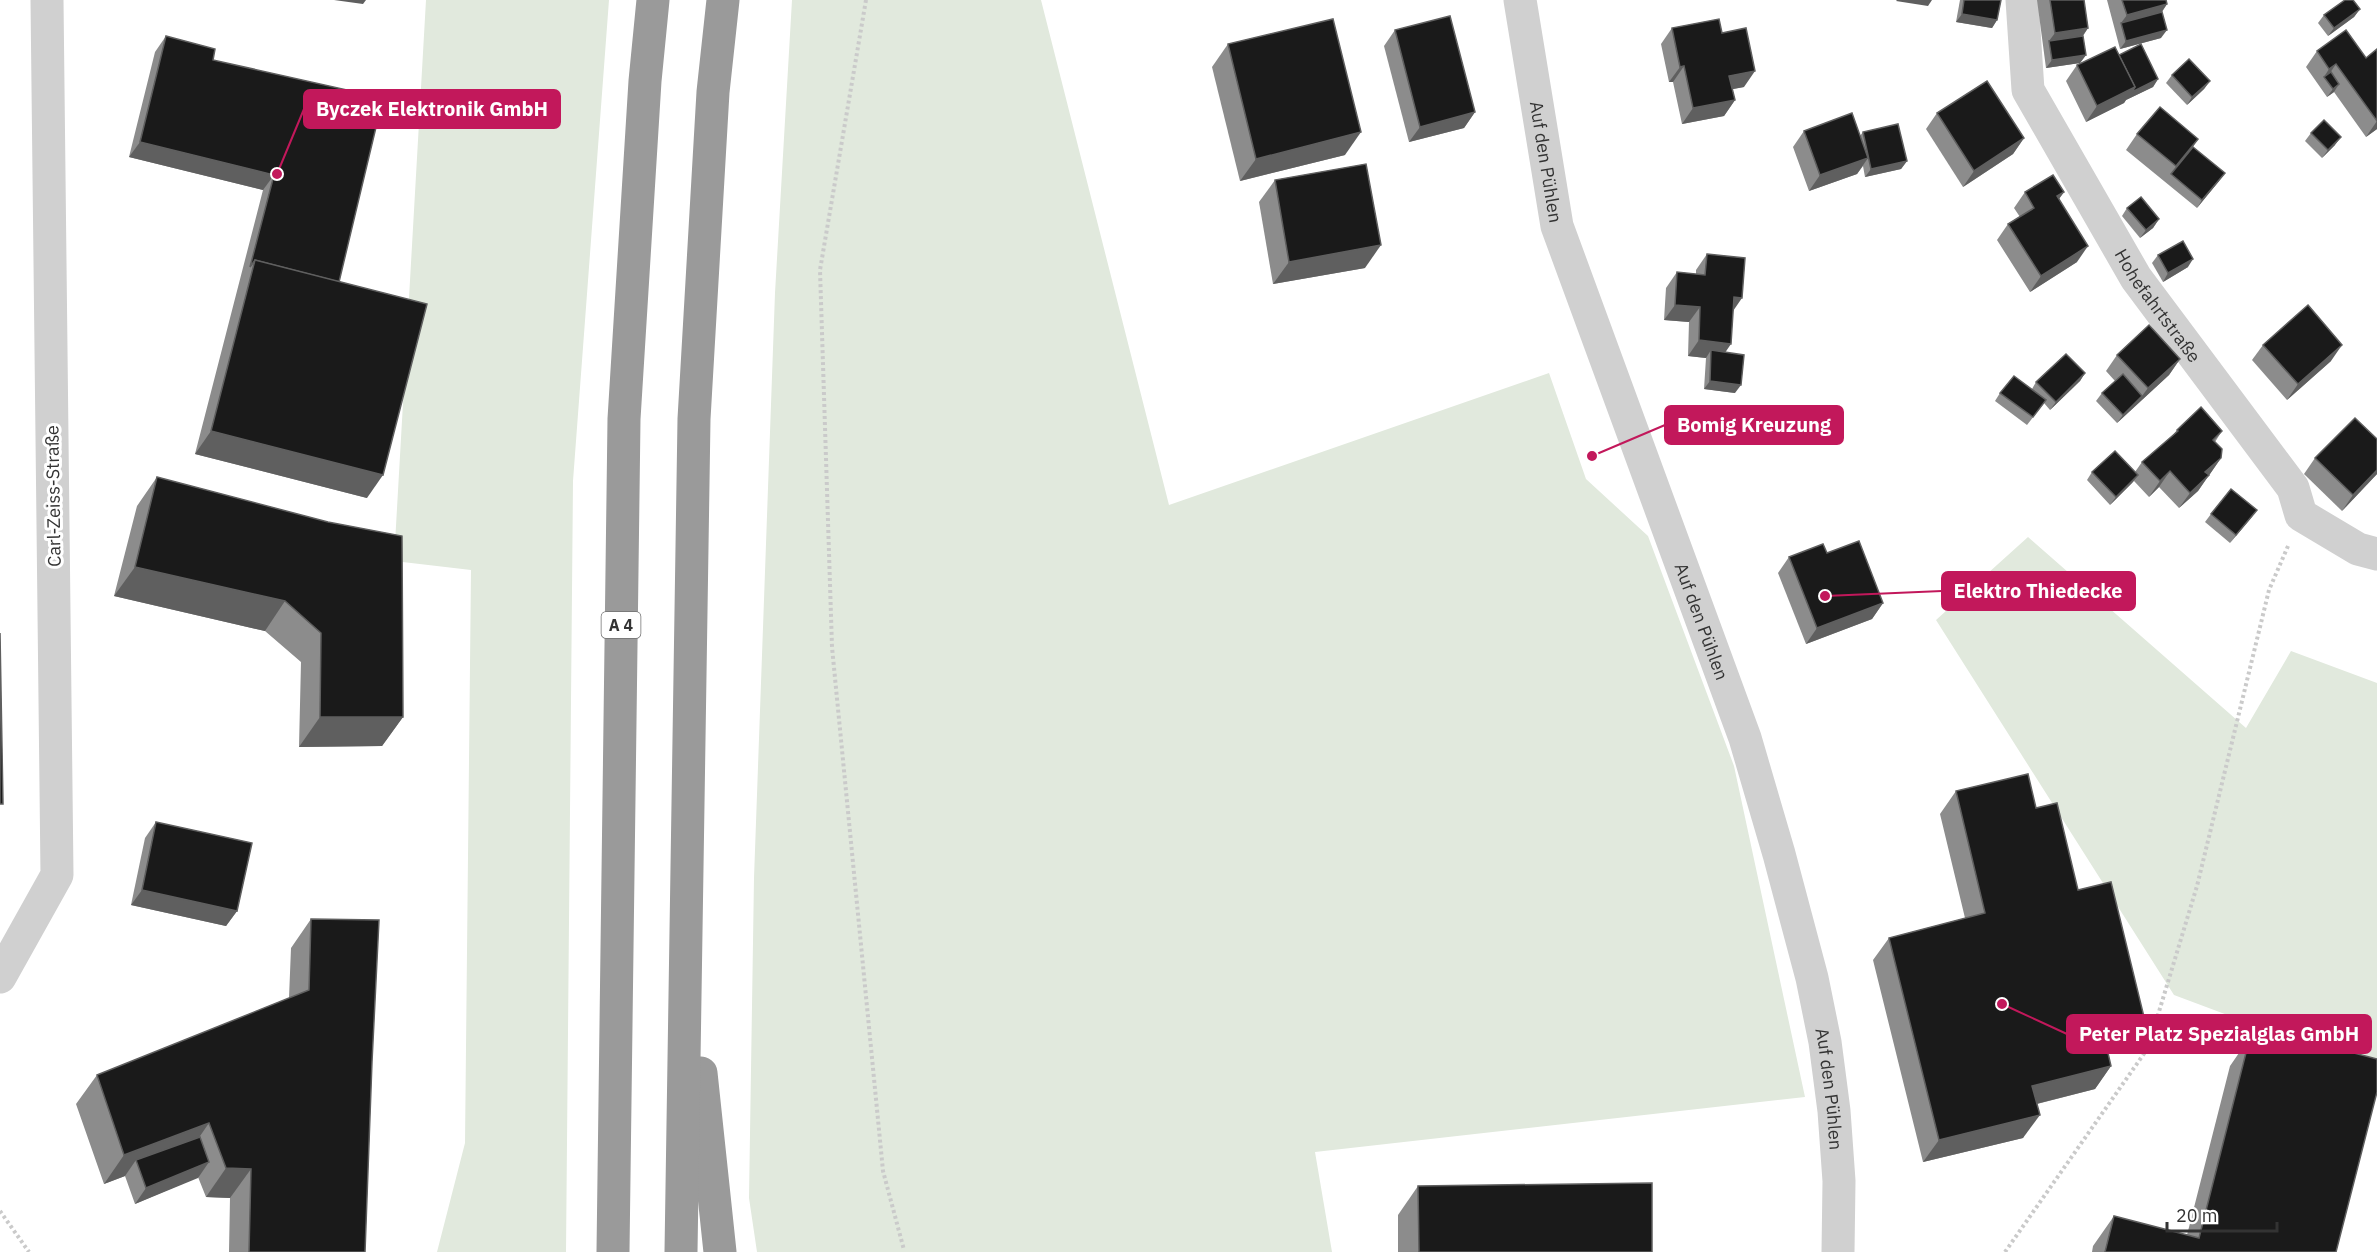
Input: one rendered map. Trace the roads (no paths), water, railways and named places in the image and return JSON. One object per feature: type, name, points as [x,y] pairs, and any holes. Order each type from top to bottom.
[{"type":"highway","name":"A 4","points":[[613,1252],[624,419],[645,81],[653,0]]},
{"type":"highway","points":[[681,1252],[694,419],[713,92],[723,0]]},
{"type":"highway","points":[[686,925],[720,1252]]},
{"type":"street","name":"Carl-Zeiss-Straße","points":[[0,977],[57,875],[47,0]]},
{"type":"street","name":"Auf den Pühlen","points":[[1520,0],[1557,226],[1745,738],[1812,978],[1834,1111],[1839,1181],[1838,1252]]},
{"type":"street","name":"Hohefahrtstraße","points":[[2022,0],[2028,90],[2136,278],[2293,488],[2301,515],[2358,549],[2377,554]]},
{"type":"place","name":"Byczek Elektronik GmbH","points":[[277,174]]},
{"type":"place","name":"Bomig Kreuzung","points":[[1592,456]]},
{"type":"place","name":"Elektro Thiedecke","points":[[1825,596]]},
{"type":"place","name":"Peter Platz Spezialglas GmbH","points":[[2002,1004]]}]
